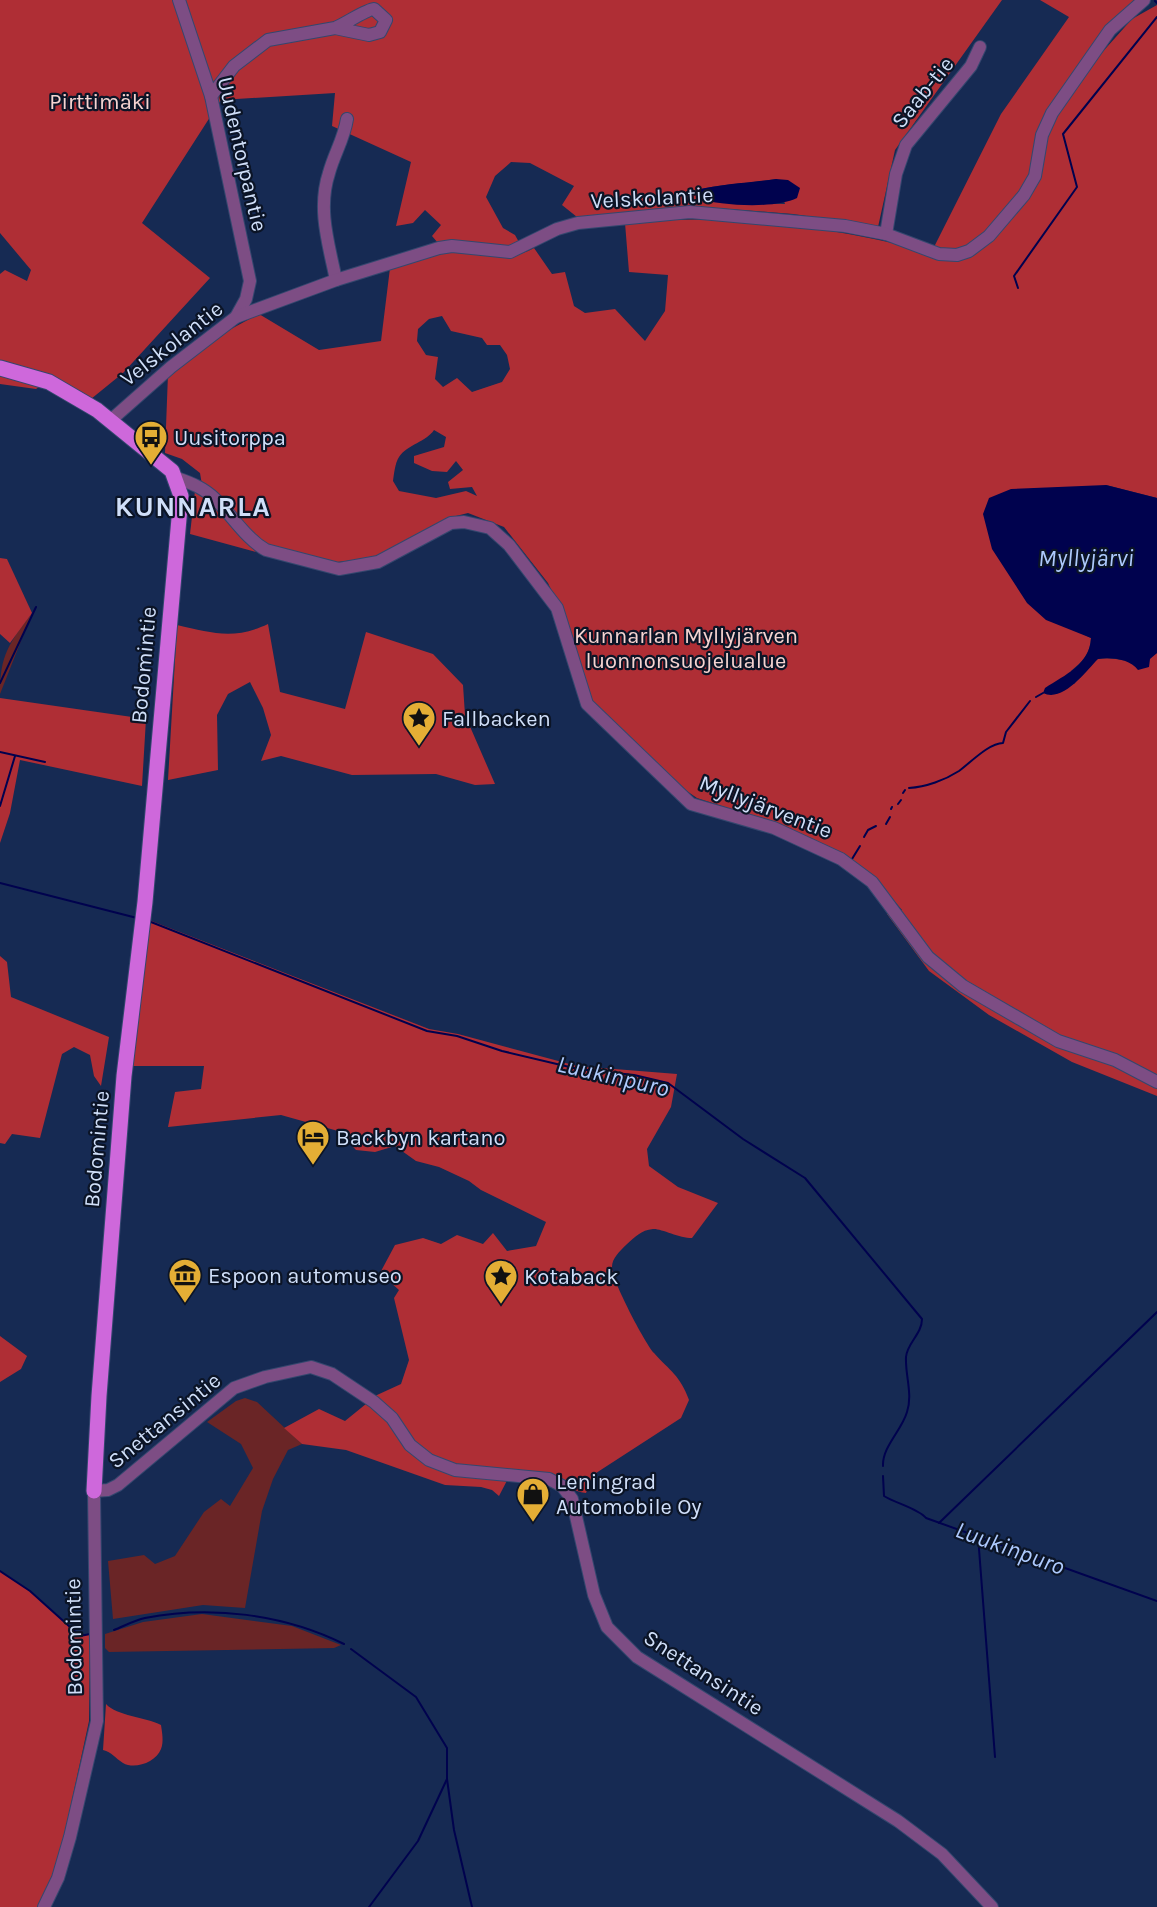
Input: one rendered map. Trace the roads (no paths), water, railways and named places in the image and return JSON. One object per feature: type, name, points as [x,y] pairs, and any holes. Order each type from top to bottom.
[{"type":"main road","points":[[0,368],[48,382],[111,420],[141,448],[165,465],[177,478]]},
{"type":"main road","name":"Bodomintie","points":[[94,1491],[99,1396],[124,1076],[145,902],[181,504],[177,478]]},
{"type":"street","name":"Uudentorpantie","points":[[179,0],[211,96],[250,281],[246,299],[236,317]]},
{"type":"street","name":"Velskolantie","points":[[111,420],[171,366],[236,317],[336,280],[439,248],[452,246],[510,252],[557,229],[578,223],[673,213],[792,220],[886,234],[948,255],[957,255],[977,246],[1030,186],[1038,166],[1042,135],[1052,113],[1110,30],[1144,0]]},
{"type":"street","points":[[211,96],[234,66],[268,40],[334,28]]},
{"type":"street","name":"Saab-tie","points":[[886,234],[896,174],[906,145],[970,66],[980,47]]},
{"type":"street","points":[[336,280],[323,214],[329,172],[340,148],[347,119]]},
{"type":"street","name":"Myllyjärventie","points":[[177,478],[215,498],[256,544],[266,550],[339,569],[378,562],[451,523],[464,522],[489,528],[509,545],[557,608],[587,704],[691,804],[774,828],[841,859],[872,882],[885,896],[928,957],[963,986],[1058,1041],[1115,1060],[1157,1082]]},
{"type":"street","name":"Snettansintie","points":[[94,1491],[118,1485],[234,1388],[265,1377],[311,1367],[332,1374],[374,1402],[392,1418],[410,1445],[429,1460],[455,1470],[549,1479],[561,1486],[572,1500],[594,1596],[607,1627],[614,1635],[637,1657],[898,1821],[942,1854],[992,1907]]},
{"type":"street","name":"Bodomintie","points":[[44,1907],[58,1878],[70,1838],[97,1721],[94,1491]]},
{"type":"water","points":[[776,179],[788,180],[800,188],[797,198],[775,204],[748,205],[720,203],[697,198],[696,190]]},
{"type":"water","name":"Myllyjärvi","points":[[1106,485],[1157,498],[1157,653],[1150,659],[1149,667],[1138,670],[1130,663],[1120,660],[1098,659],[1081,678],[1066,690],[1051,695],[1043,693],[1045,688],[1081,662],[1090,647],[1091,638],[1046,620],[1027,603],[992,549],[983,514],[989,498],[1011,489]]},
{"type":"waterway","points":[[1018,288],[1014,276],[1077,187],[1063,134],[1157,17]]},
{"type":"waterway","points":[[0,683],[36,607]]},
{"type":"waterway","points":[[1036,697],[1043,693]]},
{"type":"waterway","points":[[909,788],[929,785],[948,777],[992,746],[1003,743],[1006,732],[1030,701]]},
{"type":"waterway","points":[[0,752],[45,762]]},
{"type":"waterway","points":[[0,806],[15,756]]},
{"type":"waterway","points":[[898,804],[901,800]]},
{"type":"waterway","points":[[886,824],[890,817]]},
{"type":"waterway","points":[[864,837],[868,830],[876,826]]},
{"type":"waterway","points":[[852,859],[860,846]]},
{"type":"waterway","name":"Luukinpuro","points":[[0,883],[137,918]]},
{"type":"waterway","name":"Luukinpuro","points":[[151,922],[427,1031],[457,1036],[502,1051],[578,1069],[634,1075],[668,1083],[743,1139],[805,1178],[922,1319],[920,1329],[906,1357],[909,1405],[886,1452],[883,1466]]},
{"type":"waterway","points":[[939,1523],[1157,1312]]},
{"type":"waterway","name":"Luukinpuro","points":[[883,1476],[884,1496],[926,1518],[1157,1601]]},
{"type":"waterway","points":[[978,1536],[995,1757]]},
{"type":"waterway","points":[[0,1571],[30,1591],[80,1636],[90,1634]]},
{"type":"waterway","points":[[114,1630],[145,1618],[170,1614],[221,1613],[272,1619],[297,1625],[344,1644]]},
{"type":"waterway","points":[[351,1649],[416,1697],[447,1748],[447,1779],[454,1830],[472,1907]]},
{"type":"waterway","points":[[369,1907],[418,1841],[447,1779]]},
{"type":"place","name":"Uusitorppa","points":[[151,466]]},
{"type":"place","name":"Fallbacken","points":[[419,747]]},
{"type":"place","name":"Backbyn kartano","points":[[313,1166]]},
{"type":"place","name":"Espoon automuseo","points":[[185,1304]]},
{"type":"place","name":"Kotaback","points":[[501,1305]]},
{"type":"place","name":"Leningrad Automobile Oy","points":[[533,1523]]},
{"type":"district","name":"KUNNARLA","points":[[193,506]]},
{"type":"park label","name":"Pirttimäki","points":[[100,101]]},
{"type":"park label","name":"Kunnarlan Myllyjärven luonnonsuojelualue","points":[[686,648]]}]
